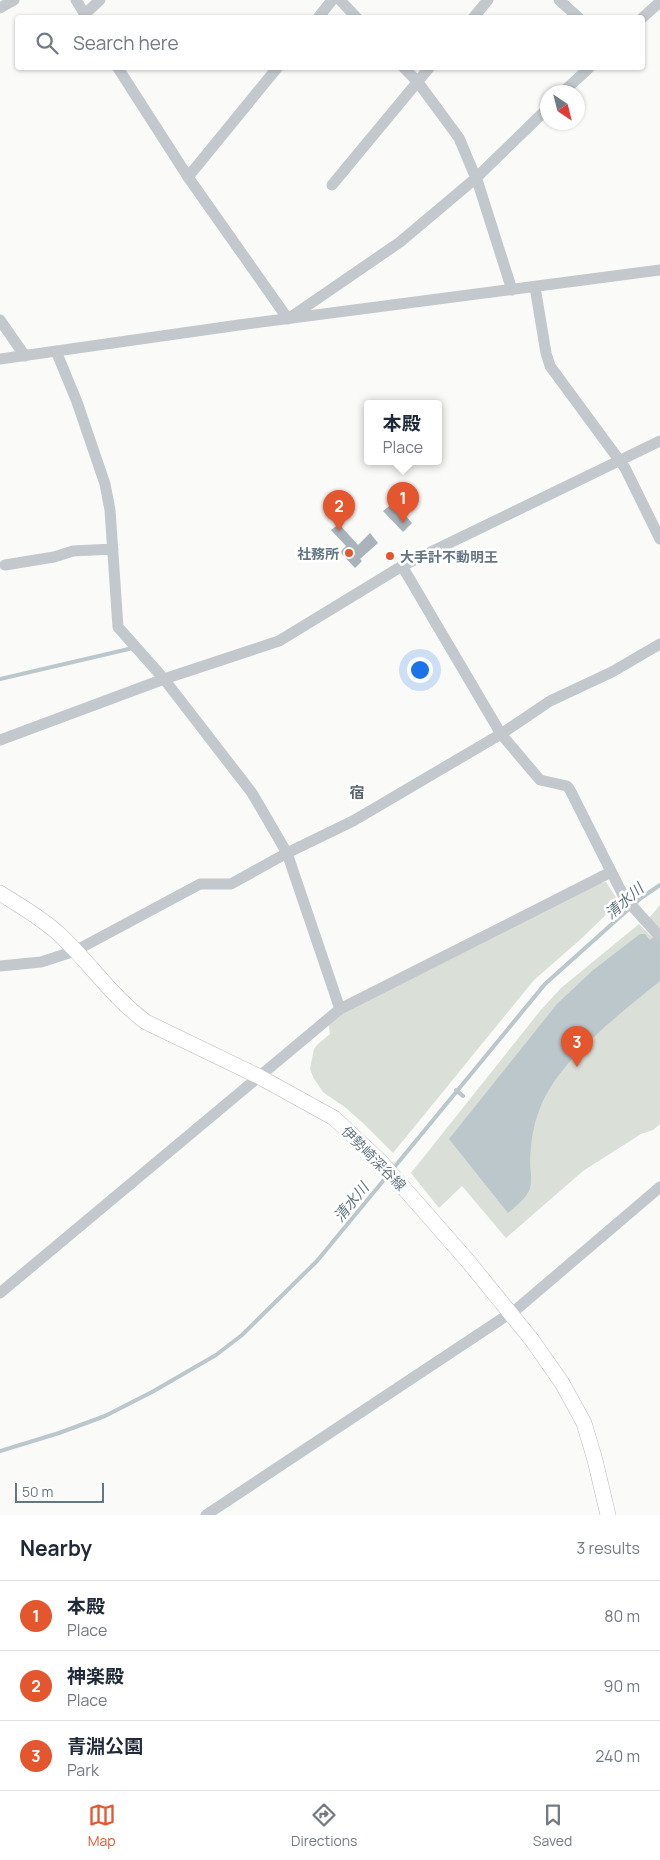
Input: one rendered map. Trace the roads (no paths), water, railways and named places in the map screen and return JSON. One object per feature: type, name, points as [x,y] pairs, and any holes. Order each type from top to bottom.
[{"type":"main road","name":"伊勢崎深谷線","points":[[0,893],[48,924],[117,997],[146,1022],[258,1076],[334,1118],[383,1163],[456,1246],[510,1313],[569,1394],[584,1423],[608,1515]]},
{"type":"street","points":[[0,8],[14,0]]},
{"type":"street","points":[[76,0],[85,15]]},
{"type":"street","points":[[87,15],[100,0]]},
{"type":"street","points":[[320,15],[332,0]]},
{"type":"street","points":[[340,0],[354,15]]},
{"type":"street","points":[[476,15],[488,0]]},
{"type":"street","points":[[559,0],[576,15]]},
{"type":"street","points":[[645,15],[660,2]]},
{"type":"street","points":[[119,70],[188,177],[288,319]]},
{"type":"street","points":[[188,177],[275,70]]},
{"type":"street","points":[[406,70],[459,138],[476,178],[512,290]]},
{"type":"street","points":[[332,185],[427,70]]},
{"type":"street","points":[[571,85],[587,70]]},
{"type":"street","points":[[288,319],[400,242],[476,178],[540,116]]},
{"type":"street","points":[[0,359],[660,270]]},
{"type":"street","points":[[535,287],[550,366],[625,468],[660,539]]},
{"type":"street","points":[[0,320],[25,356]]},
{"type":"street","points":[[56,351],[77,402],[105,484],[110,510],[118,627],[164,680],[252,793],[287,853],[340,1009]]},
{"type":"street","points":[[0,740],[164,680],[279,641],[402,566],[660,441]]},
{"type":"street","points":[[5,565],[54,557],[73,551],[112,548]]},
{"type":"street","points":[[402,566],[501,734],[540,780],[567,786],[624,897],[656,933]]},
{"type":"street","points":[[0,966],[42,962],[75,951],[200,884],[231,884],[287,853],[353,821],[501,734],[550,701],[612,672],[660,644]]},
{"type":"street","points":[[0,1293],[340,1009],[611,872]]},
{"type":"street","points":[[206,1515],[518,1308],[660,1187]]},
{"type":"waterway","points":[[0,679],[133,648]]},
{"type":"waterway","name":"清水川","points":[[392,1170],[545,984],[641,898],[660,885]]},
{"type":"waterway","name":"清水川","points":[[456,1090],[463,1096]]},
{"type":"waterway","name":"清水川","points":[[0,1451],[59,1433],[105,1416],[152,1392],[216,1355],[242,1335],[317,1261],[388,1175]]},
{"type":"place","name":"本殿","points":[[403,523]]},
{"type":"place","name":"神楽殿","points":[[339,531]]},
{"type":"place","name":"社務所","points":[[349,553]]},
{"type":"place","name":"大手計不動明王","points":[[390,556]]},
{"type":"place","name":"青淵公園","points":[[577,1067]]},
{"type":"district","name":"宿","points":[[357,792]]}]
